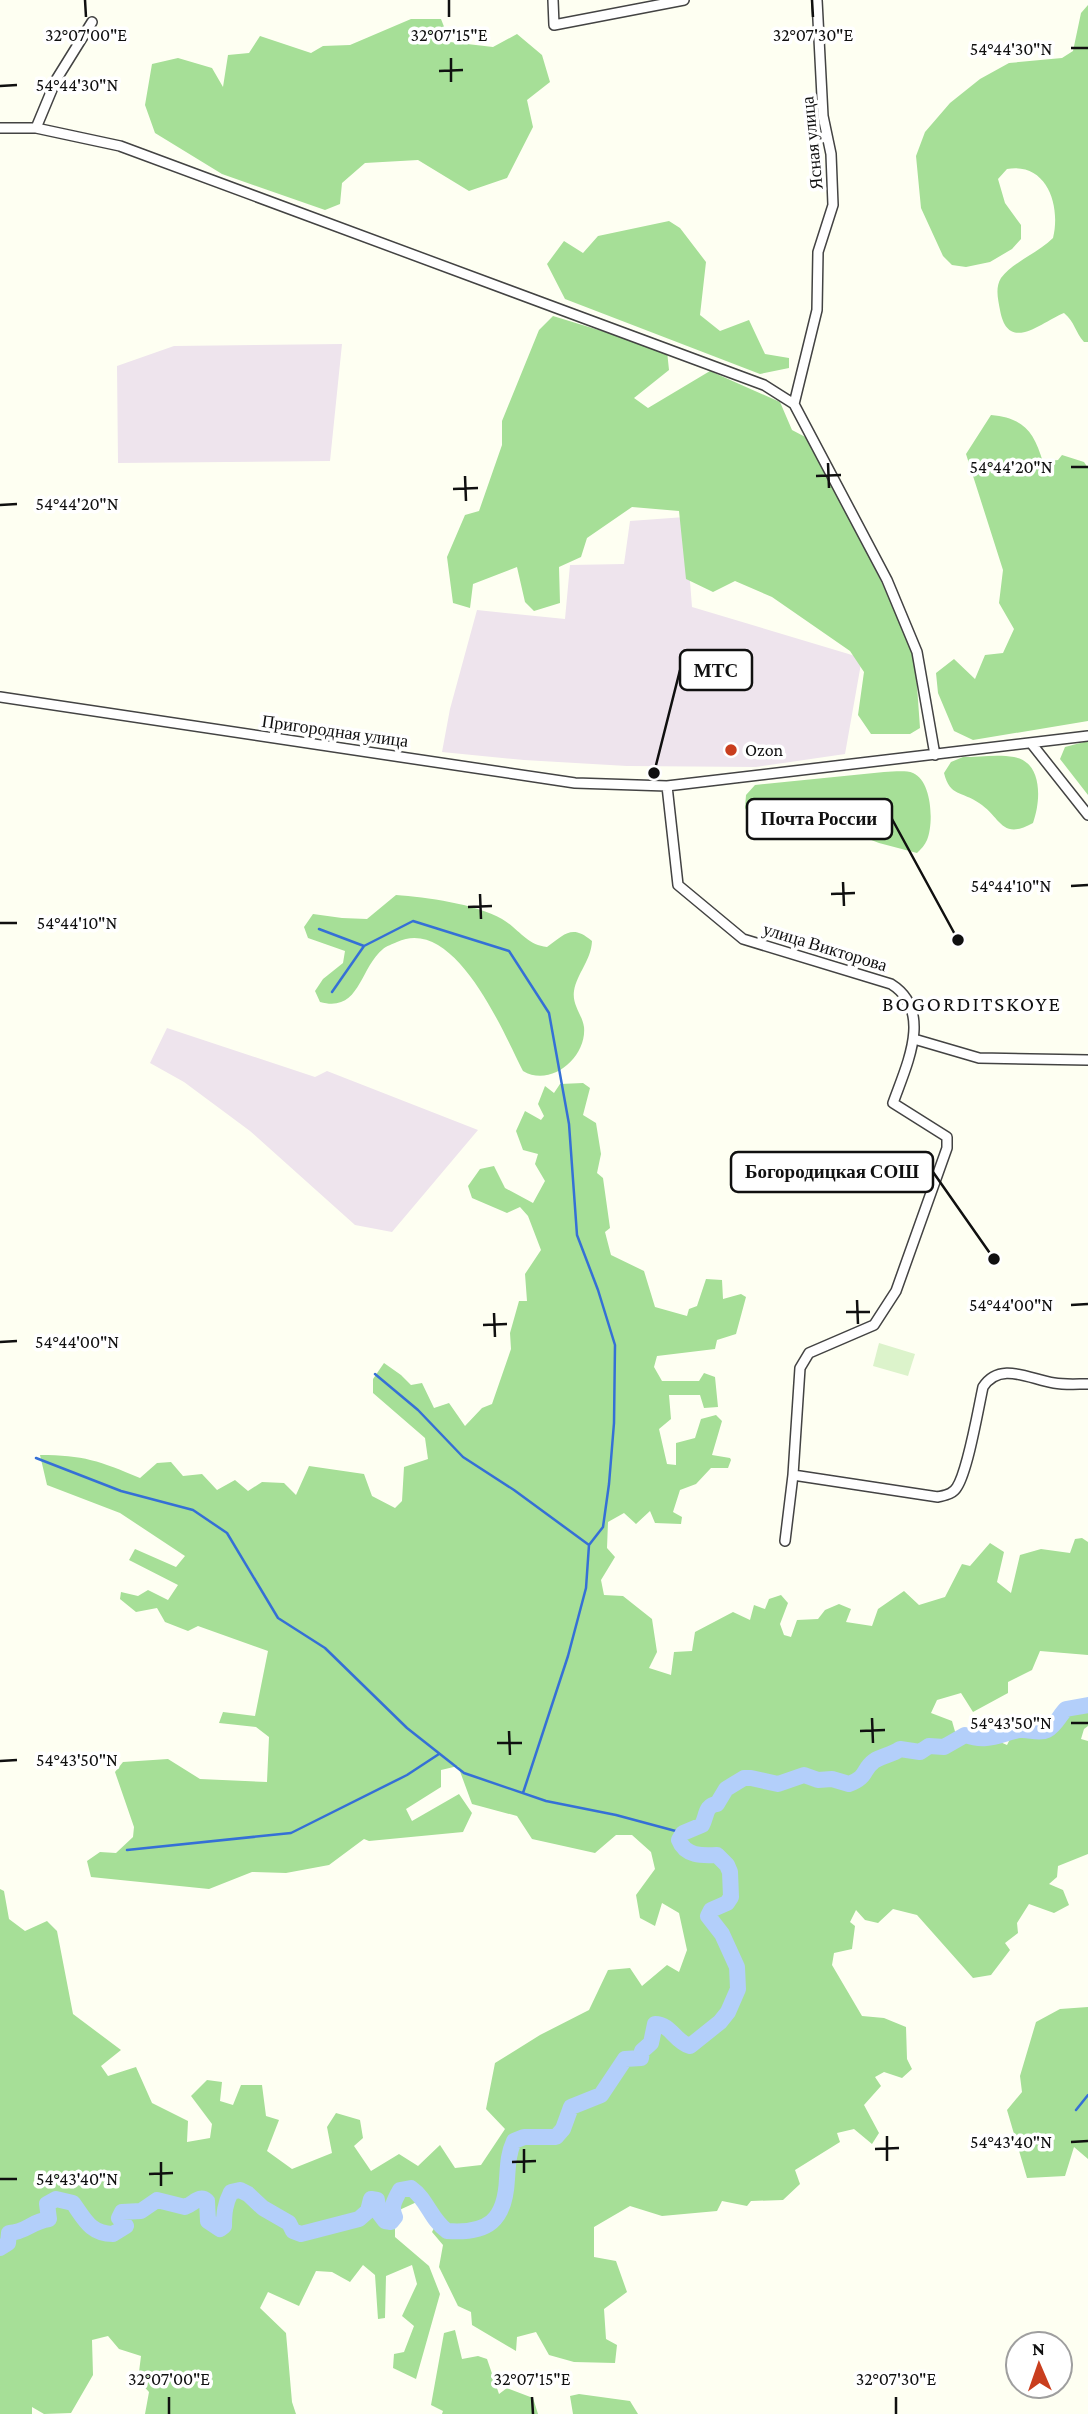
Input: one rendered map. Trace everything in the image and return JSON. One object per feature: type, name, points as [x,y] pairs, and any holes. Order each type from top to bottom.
[{"type":"street","points":[[553,0],[554,25],[684,0]]},
{"type":"street","name":"Ясная улица","points":[[794,404],[817,310],[818,253],[833,205],[831,154],[823,116],[815,1]]},
{"type":"street","points":[[36,128],[56,80],[92,22]]},
{"type":"street","points":[[0,128],[36,128],[120,146],[764,385],[794,404],[887,580],[917,652],[935,755]]},
{"type":"street","name":"Пригородная улица","points":[[0,697],[575,783],[667,786],[1088,736]]},
{"type":"street","points":[[1031,743],[1088,815]]},
{"type":"street","name":"улица Викторова","points":[[667,786],[678,885],[743,939],[891,984],[899,989],[911,1005],[914,1039],[893,1103],[947,1137],[947,1148],[896,1291],[874,1325],[808,1353],[800,1368],[793,1475]]},
{"type":"street","points":[[914,1039],[979,1058],[1088,1060]]},
{"type":"street","points":[[785,1541],[793,1475],[938,1497],[949,1494],[957,1488],[963,1472],[983,1388],[988,1380],[995,1375],[1009,1373],[1057,1383],[1088,1384]]},
{"type":"shaded area","points":[[342,344],[330,461],[118,463],[117,366],[174,346]]},
{"type":"shaded area","points":[[685,517],[692,607],[862,658],[845,754],[756,767],[627,766],[442,752],[450,709],[477,610],[565,619],[570,565],[624,564],[630,521]]},
{"type":"shaded area","points":[[167,1028],[315,1077],[327,1071],[478,1130],[392,1232],[355,1225],[250,1131],[184,1082],[150,1063]]},
{"type":"green space","points":[[1088,5],[1088,342],[1084,342],[1064,313],[1018,333],[1010,331],[1000,310],[998,290],[1001,278],[1053,238],[1053,200],[1041,179],[1032,172],[1007,169],[998,179],[1005,203],[1021,225],[1021,239],[1012,249],[990,262],[966,267],[952,265],[943,256],[921,208],[916,156],[925,132],[950,103],[980,79],[1009,63],[1062,58],[1073,51],[1081,13]]},
{"type":"green space","points":[[411,19],[441,19],[450,42],[493,47],[517,34],[542,55],[550,82],[527,100],[533,127],[507,178],[469,191],[418,160],[365,163],[342,183],[340,204],[325,210],[222,174],[155,133],[145,105],[152,64],[178,58],[212,68],[223,87],[228,55],[249,53],[260,36],[311,53],[323,46],[350,45]]},
{"type":"green space","points":[[669,221],[680,228],[706,262],[700,315],[720,331],[749,320],[765,354],[789,358],[789,368],[760,374],[565,299],[547,264],[564,241],[583,253],[598,236]]},
{"type":"green space","points":[[553,316],[667,351],[669,370],[634,398],[648,408],[710,371],[780,402],[792,430],[811,440],[882,583],[915,658],[920,728],[910,734],[871,734],[858,715],[864,672],[850,651],[772,597],[735,581],[713,592],[686,579],[679,511],[632,507],[587,538],[581,557],[559,567],[560,603],[534,611],[525,602],[517,567],[473,584],[470,608],[453,603],[447,557],[465,515],[479,511],[502,445],[502,421],[539,330]]},
{"type":"green space","points":[[991,415],[1012,419],[1026,428],[1036,442],[1043,462],[1058,460],[1062,455],[1084,462],[1088,468],[1088,721],[973,740],[954,731],[938,693],[936,673],[954,659],[975,679],[985,655],[1003,653],[1014,629],[999,603],[1003,570],[966,454]]},
{"type":"green space","points":[[1088,741],[1088,795],[1060,759],[1065,747]]},
{"type":"green space","points":[[1008,756],[1023,760],[1030,766],[1035,774],[1038,794],[1033,823],[1022,828],[1008,828],[979,803],[953,790],[944,773],[951,762],[963,757]]},
{"type":"green space","points":[[884,772],[913,773],[919,777],[928,793],[931,813],[929,833],[917,853],[879,843],[843,829],[775,831],[752,819],[745,808],[746,795],[755,785]]},
{"type":"green space","points":[[396,895],[479,909],[502,919],[540,946],[547,947],[564,935],[574,932],[592,941],[574,991],[574,1001],[584,1027],[580,1049],[573,1059],[565,1067],[545,1076],[523,1071],[490,1006],[474,982],[457,961],[438,945],[418,938],[397,942],[383,949],[375,957],[358,987],[343,1001],[333,1004],[320,1002],[315,991],[323,979],[343,963],[345,951],[308,938],[304,927],[313,914],[367,919]]},
{"type":"green space","points":[[583,1083],[590,1088],[583,1115],[596,1123],[601,1154],[597,1173],[603,1178],[610,1228],[605,1232],[611,1255],[644,1271],[655,1307],[687,1316],[689,1309],[697,1306],[706,1279],[722,1280],[723,1299],[741,1294],[746,1297],[736,1334],[717,1340],[715,1349],[657,1356],[654,1367],[662,1381],[699,1381],[704,1373],[715,1377],[718,1407],[704,1408],[700,1395],[669,1395],[671,1419],[659,1429],[667,1464],[676,1465],[676,1443],[695,1438],[701,1419],[716,1415],[722,1421],[712,1455],[730,1458],[728,1468],[711,1468],[696,1484],[680,1490],[673,1512],[682,1517],[681,1524],[655,1523],[650,1511],[636,1524],[624,1513],[608,1522],[607,1548],[615,1557],[601,1580],[604,1595],[623,1596],[652,1619],[657,1652],[649,1668],[671,1675],[674,1652],[692,1651],[695,1632],[733,1612],[750,1620],[754,1605],[765,1609],[769,1599],[781,1595],[788,1603],[780,1624],[784,1635],[791,1637],[797,1620],[818,1619],[825,1610],[839,1604],[851,1609],[846,1622],[872,1626],[878,1609],[904,1591],[919,1605],[945,1597],[962,1564],[970,1566],[990,1543],[1004,1552],[997,1582],[1011,1593],[1020,1555],[1041,1549],[1070,1553],[1075,1539],[1082,1538],[1088,1542],[1088,1655],[1040,1651],[1032,1670],[1008,1682],[1008,1693],[973,1712],[961,1693],[937,1700],[931,1713],[952,1721],[956,1735],[980,1733],[1007,1745],[1013,1733],[1037,1739],[1064,1712],[1085,1707],[1088,1711],[1088,1726],[1081,1739],[1088,1741],[1088,1854],[1058,1866],[1057,1877],[1049,1884],[1063,1890],[1069,1905],[1054,1913],[1029,1904],[1017,1923],[1018,1933],[1005,1943],[1010,1950],[991,1975],[973,1978],[917,1915],[893,1909],[878,1923],[865,1920],[856,1910],[850,1922],[855,1926],[852,1949],[834,1953],[832,1965],[862,2016],[884,2018],[906,2027],[907,2059],[912,2069],[902,2078],[884,2072],[875,2077],[881,2086],[864,2105],[879,2133],[872,2144],[854,2129],[837,2133],[840,2142],[795,2170],[800,2184],[783,2200],[751,2201],[747,2206],[722,2201],[717,2211],[662,2216],[630,2206],[594,2227],[594,2257],[616,2261],[627,2292],[604,2309],[606,2339],[617,2345],[615,2363],[574,2362],[549,2355],[536,2332],[517,2337],[516,2351],[472,2325],[471,2312],[458,2306],[439,2267],[443,2245],[432,2232],[441,2214],[419,2201],[395,2212],[395,2237],[429,2266],[440,2294],[416,2379],[393,2368],[394,2354],[404,2352],[414,2326],[402,2316],[417,2284],[412,2265],[386,2276],[385,2318],[378,2319],[375,2275],[363,2265],[350,2282],[332,2272],[316,2271],[299,2306],[268,2292],[260,2308],[286,2333],[292,2402],[296,2414],[145,2414],[149,2392],[138,2380],[141,2356],[119,2349],[108,2336],[92,2340],[93,2375],[71,2413],[44,2414],[32,2407],[32,2414],[0,2414],[0,1889],[4,1891],[9,1919],[25,1931],[47,1921],[57,1931],[73,2014],[121,2050],[101,2066],[108,2076],[136,2067],[152,2103],[188,2121],[187,2142],[210,2138],[212,2124],[191,2096],[207,2080],[222,2082],[220,2101],[233,2105],[241,2085],[262,2085],[266,2116],[279,2120],[267,2151],[292,2169],[332,2153],[327,2127],[336,2113],[360,2120],[363,2138],[354,2146],[371,2171],[399,2154],[418,2166],[440,2145],[455,2168],[481,2165],[505,2129],[486,2109],[495,2063],[540,2035],[589,2010],[608,1970],[630,1968],[642,1986],[667,1965],[679,1972],[687,1950],[679,1913],[662,1903],[655,1926],[640,1918],[636,1895],[655,1869],[651,1852],[632,1835],[616,1835],[595,1853],[532,1839],[517,1816],[472,1804],[458,1766],[441,1770],[441,1787],[406,1809],[412,1821],[459,1794],[472,1813],[463,1832],[369,1841],[364,1839],[329,1865],[286,1873],[252,1872],[209,1889],[91,1877],[87,1861],[100,1852],[116,1853],[133,1837],[134,1827],[115,1772],[123,1762],[168,1759],[200,1779],[267,1782],[269,1737],[256,1727],[219,1723],[223,1712],[255,1716],[268,1651],[198,1626],[188,1631],[165,1622],[157,1608],[136,1612],[120,1599],[121,1592],[138,1596],[148,1590],[168,1600],[178,1585],[129,1560],[135,1549],[176,1567],[185,1556],[120,1513],[47,1485],[40,1455],[91,1460],[140,1478],[157,1463],[171,1462],[183,1476],[202,1474],[217,1490],[235,1480],[248,1491],[262,1482],[284,1483],[296,1495],[309,1466],[364,1474],[372,1496],[395,1508],[402,1501],[404,1467],[428,1459],[425,1438],[373,1393],[373,1379],[384,1363],[411,1385],[422,1383],[434,1408],[449,1403],[465,1426],[482,1408],[492,1404],[511,1349],[510,1333],[519,1301],[527,1301],[525,1274],[541,1250],[528,1216],[520,1207],[507,1213],[472,1198],[468,1186],[480,1169],[494,1166],[505,1188],[533,1203],[545,1181],[535,1164],[538,1154],[523,1150],[516,1131],[525,1111],[541,1120],[544,1116],[538,1104],[545,1086],[554,1093],[560,1084]]},
{"type":"green space","points":[[879,1343],[915,1354],[908,1376],[873,1366]]},
{"type":"green space","points":[[1088,2007],[1088,2159],[1074,2147],[1065,2176],[1027,2178],[1007,2110],[1022,2092],[1020,2076],[1036,2022],[1060,2009]]},
{"type":"green space","points":[[455,2330],[462,2359],[478,2356],[487,2359],[499,2394],[507,2388],[533,2398],[538,2414],[442,2414],[443,2411],[431,2405],[444,2333]]},
{"type":"green space","points":[[579,2394],[630,2401],[638,2414],[573,2414],[570,2396]]},
{"type":"waterway","points":[[332,992],[364,946],[413,921],[509,951],[549,1013],[569,1124],[577,1235],[615,1345],[614,1423],[609,1484],[603,1527],[589,1545]]},
{"type":"waterway","points":[[319,929],[364,946]]},
{"type":"waterway","points":[[375,1374],[418,1410],[463,1457],[514,1490],[589,1545],[586,1588],[568,1656],[523,1793]]},
{"type":"waterway","points":[[36,1458],[121,1491],[193,1510],[227,1533],[278,1618],[325,1648],[407,1728],[464,1773],[546,1801],[616,1815],[683,1833]]},
{"type":"waterway","points":[[0,2248],[8,2243],[9,2233],[49,2219],[47,2204],[56,2199],[73,2203],[94,2229],[113,2234],[126,2226],[119,2218],[122,2212],[141,2211],[157,2200],[185,2207],[196,2200],[204,2199],[207,2201],[208,2221],[220,2229],[224,2226],[225,2209],[231,2192],[240,2190],[289,2223],[293,2231],[301,2234],[359,2219],[368,2211],[371,2199],[377,2200],[379,2213],[385,2221],[391,2222],[395,2217],[393,2206],[400,2190],[411,2188],[447,2231],[483,2227],[492,2222],[503,2205],[509,2155],[514,2141],[524,2137],[556,2137],[563,2129],[571,2107],[601,2095],[625,2059],[641,2058],[642,2051],[651,2043],[655,2024],[665,2027],[690,2046],[720,2022],[728,2012],[738,1989],[737,1967],[722,1934],[708,1916],[711,1910],[727,1903],[731,1897],[730,1872],[717,1855],[690,1852],[679,1840],[683,1833],[702,1825],[708,1809],[717,1804],[726,1789],[744,1778],[778,1784],[804,1775],[818,1780],[832,1779],[849,1784],[859,1779],[874,1761],[900,1749],[920,1752],[929,1746],[944,1747],[965,1735],[987,1738],[1020,1730],[1044,1731],[1053,1726],[1066,1709],[1088,1705]]},
{"type":"waterway","points":[[127,1850],[291,1833],[407,1775],[439,1754]]},
{"type":"waterway","points":[[1076,2110],[1088,2095]]},
{"type":"place","name":"Ozon","points":[[731,750]]},
{"type":"place","name":"МТС","points":[[654,773]]},
{"type":"place","name":"Почта России","points":[[958,940]]},
{"type":"place","name":"Богородицкая СОШ","points":[[994,1259]]},
{"type":"district","name":"BOGORDITSKOYE","points":[[972,1004]]}]
